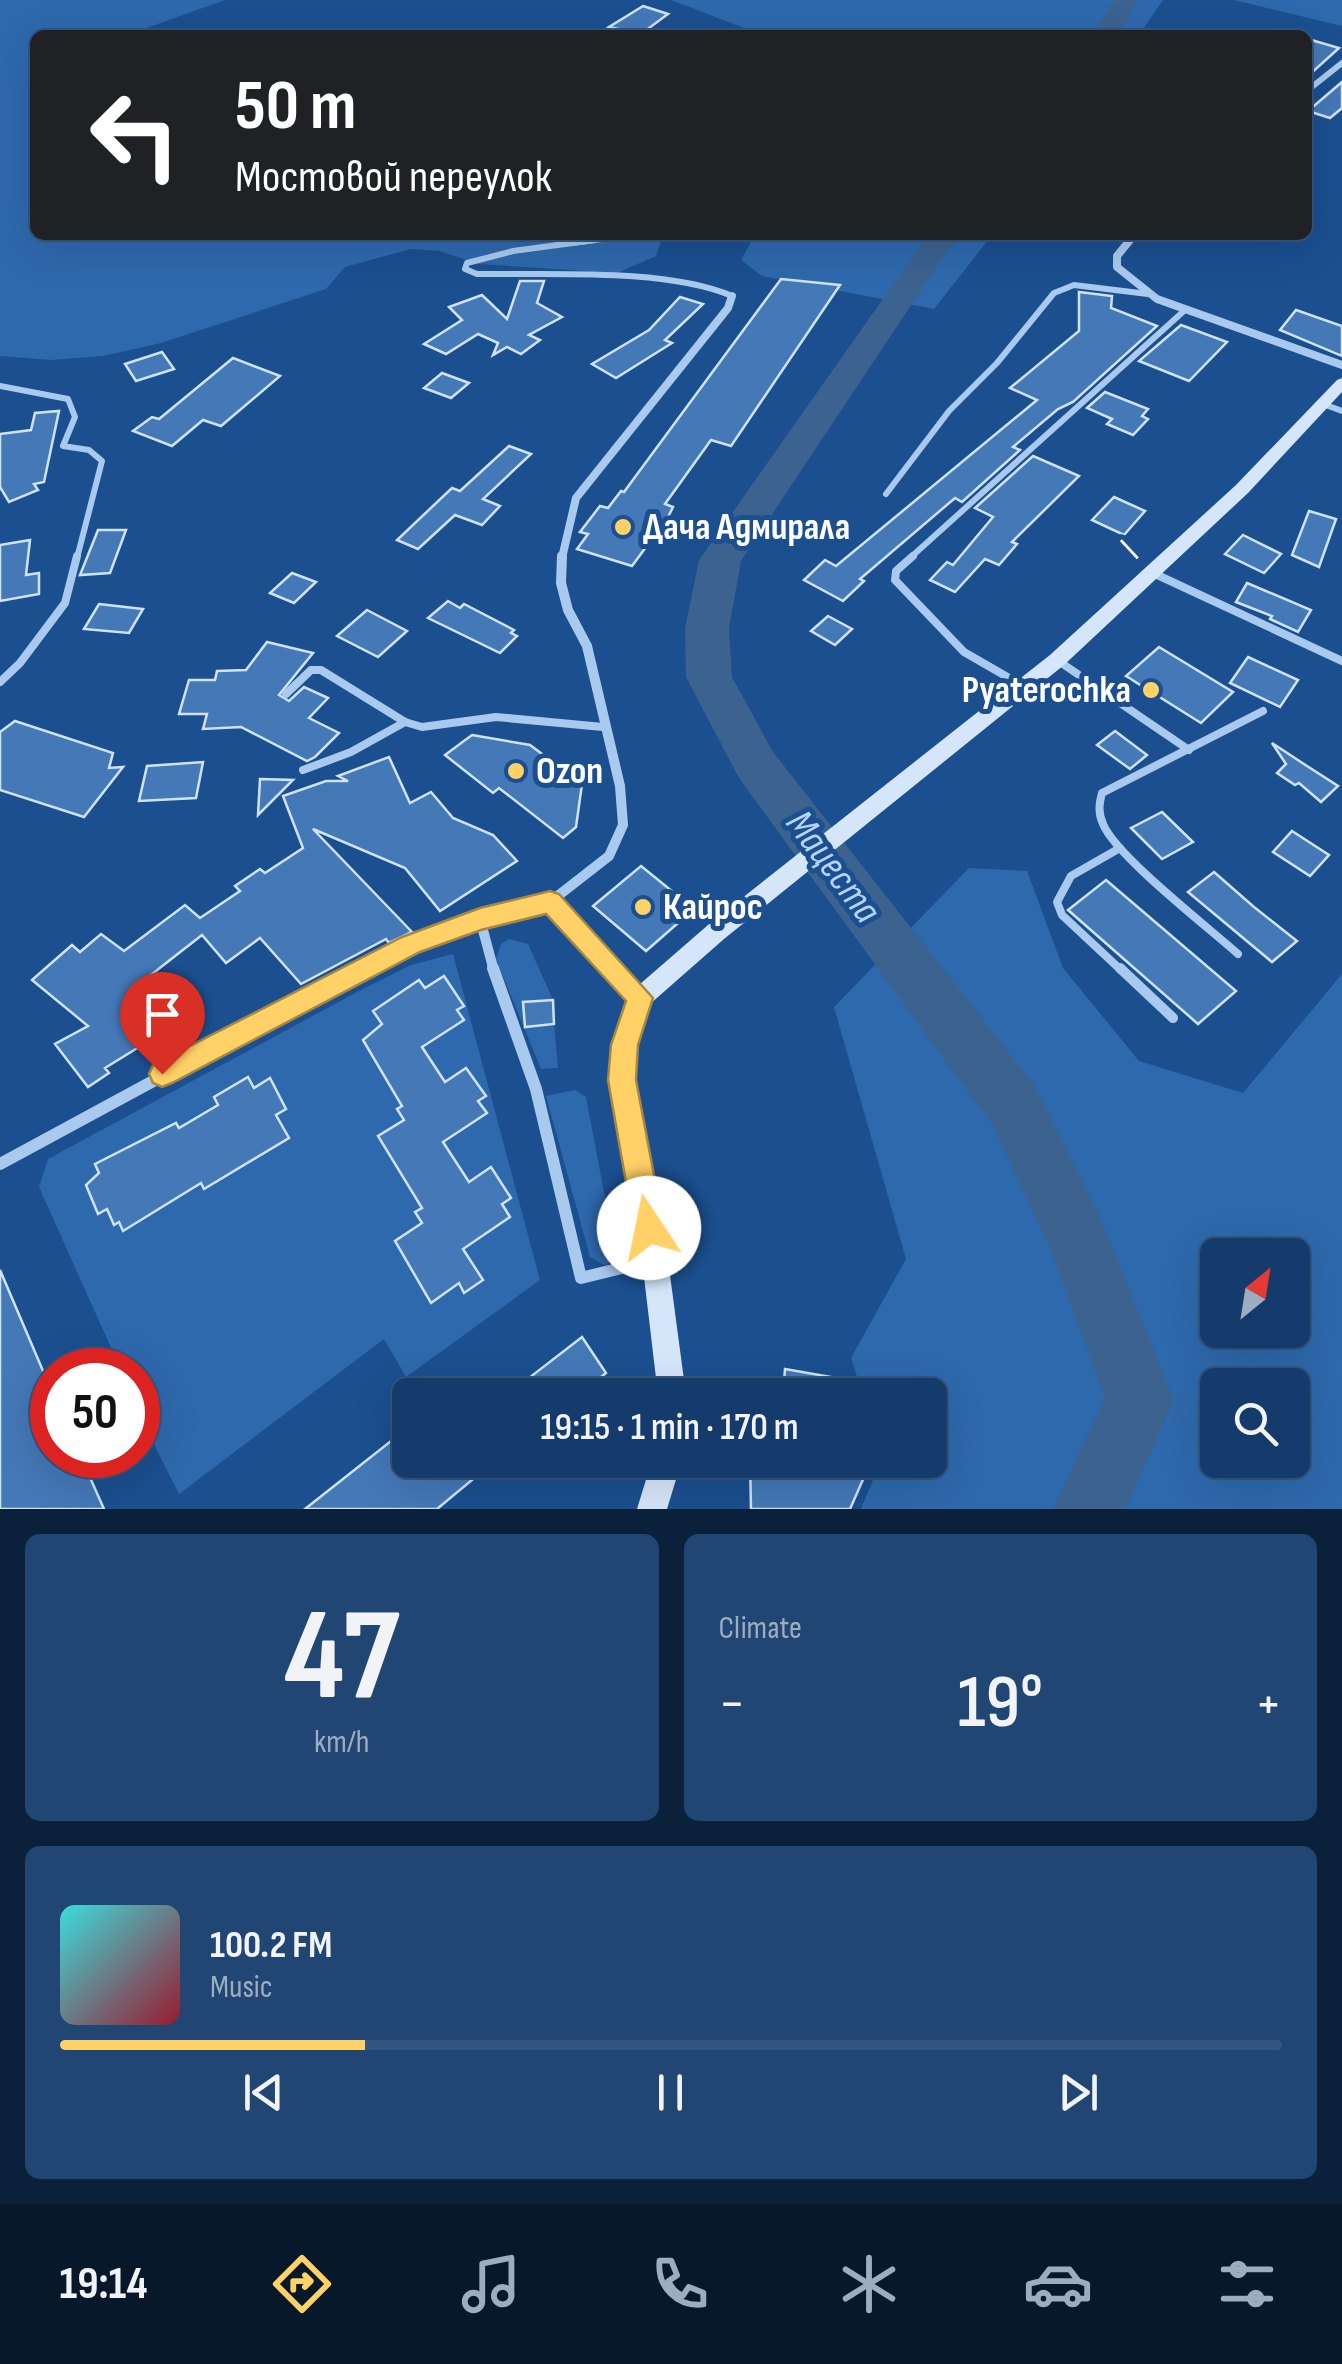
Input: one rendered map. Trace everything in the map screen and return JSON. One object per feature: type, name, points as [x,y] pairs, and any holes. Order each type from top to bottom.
[{"type":"street","points":[[1312,87],[1342,63]]},
{"type":"street","points":[[1130,240],[1117,256],[1118,266],[1148,294],[1342,365]]},
{"type":"street","points":[[0,1164],[411,944],[480,919],[550,902],[609,856],[623,824],[620,786],[603,727],[587,646],[568,610],[560,584],[568,517],[576,498],[728,308],[732,296]]},
{"type":"street","name":"I","points":[[640,998],[716,932],[1057,660],[1242,489],[1342,383]]},
{"type":"street","points":[[550,902],[640,998],[624,1045],[622,1080],[655,1260],[670,1378]]},
{"type":"street","points":[[480,919],[486,949],[536,1089],[581,1278],[655,1260]]},
{"type":"street","points":[[652,1509],[661,1478]]},
{"type":"lane","points":[[598,240],[513,251],[467,262],[465,269],[476,274],[659,281],[720,288],[732,296]]},
{"type":"lane","points":[[886,494],[949,411],[997,363],[1054,292],[1074,285],[1148,294]]},
{"type":"lane","points":[[1023,686],[964,652],[895,580],[896,571],[1185,310]]},
{"type":"lane","points":[[0,386],[68,399],[74,406],[76,420],[63,446],[89,450],[102,461],[65,603],[0,682]]},
{"type":"lane","points":[[1323,404],[1342,412]]},
{"type":"lane","points":[[1153,573],[1342,661]]},
{"type":"lane","points":[[1057,660],[1189,750]]},
{"type":"lane","points":[[286,694],[311,670],[321,670],[405,722],[422,728],[496,717],[603,727]]},
{"type":"lane","points":[[1238,954],[1120,848],[1104,830],[1098,812],[1102,793],[1264,712]]},
{"type":"lane","points":[[303,770],[350,752],[405,722]]},
{"type":"lane","points":[[1120,848],[1071,876],[1057,902],[1062,915],[1173,1018]]},
{"type":"shaded area","points":[[0,0],[225,0],[141,30],[30,30],[30,240],[661,240],[656,256],[617,273],[479,264],[439,251],[411,249],[345,267],[326,289],[161,343],[103,356],[51,360],[0,356]]},
{"type":"shaded area","points":[[671,0],[1163,0],[1142,30],[749,30]]},
{"type":"shaded area","points":[[1234,0],[1342,0],[1342,26]]},
{"type":"shaded area","points":[[752,240],[988,240],[934,309],[762,276],[741,260]]},
{"type":"shaded area","points":[[969,868],[1027,871],[1063,968],[1139,1061],[1243,1093],[1342,974],[1342,1509],[861,1509],[874,1478],[947,1478],[947,1378],[857,1378],[851,1358],[906,1259],[834,1007]]},
{"type":"shaded area","points":[[509,939],[528,944],[553,1000],[523,1002],[524,1026],[554,1024],[558,1068],[541,1069],[496,959],[501,944]]},
{"type":"shaded area","points":[[453,954],[540,1280],[406,1377],[384,1339],[179,1494],[160,1456],[160,1348],[111,1348],[39,1187],[48,1159],[411,965]]},
{"type":"shaded area","points":[[575,1090],[586,1097],[616,1256],[606,1266],[590,1257],[546,1096]]},
{"type":"building","points":[[643,6],[668,14],[646,30],[609,27]]},
{"type":"building","points":[[1312,40],[1339,48],[1312,72]]},
{"type":"building","points":[[1342,82],[1342,108],[1330,118],[1312,112],[1312,108]]},
{"type":"building","points":[[781,279],[840,285],[731,446],[711,440],[665,504],[673,507],[668,517],[632,566],[577,549],[588,534],[580,532],[600,506],[608,508],[624,492]]},
{"type":"building","points":[[520,281],[544,281],[537,303],[562,317],[529,335],[540,340],[521,354],[507,347],[493,355],[498,343],[478,334],[446,354],[424,344],[462,320],[449,307],[482,295],[507,319]]},
{"type":"building","points":[[1079,292],[1112,296],[1111,308],[1157,326],[1073,402],[1058,409],[1013,447],[1020,450],[962,502],[955,498],[860,579],[864,581],[843,601],[804,580],[825,560],[836,566],[1037,400],[1010,388],[1079,331]]},
{"type":"building","points":[[680,297],[703,304],[665,340],[672,343],[616,378],[592,364],[649,330]]},
{"type":"building","points":[[1296,310],[1342,326],[1342,356],[1280,330]]},
{"type":"building","points":[[1181,325],[1227,342],[1189,381],[1139,361]]},
{"type":"building","points":[[162,352],[174,369],[136,381],[125,364]]},
{"type":"building","points":[[233,358],[280,376],[221,426],[203,420],[172,446],[133,431],[152,417],[159,419]]},
{"type":"building","points":[[442,373],[469,383],[451,398],[424,388]]},
{"type":"building","points":[[1105,392],[1148,409],[1142,416],[1148,419],[1133,435],[1107,424],[1112,419],[1087,408]]},
{"type":"building","points":[[59,411],[44,482],[34,484],[38,490],[9,502],[0,487],[0,434],[31,430],[35,413]]},
{"type":"building","points":[[509,446],[531,454],[483,499],[500,506],[482,525],[455,515],[418,549],[397,540],[452,488],[460,491]]},
{"type":"building","points":[[1033,456],[1079,476],[1012,542],[1017,544],[999,565],[985,559],[955,592],[930,580],[947,562],[953,565],[993,517],[975,508]]},
{"type":"building","points":[[1114,497],[1145,511],[1124,535],[1092,520]]},
{"type":"building","points":[[1309,511],[1336,519],[1319,567],[1292,555]]},
{"type":"building","points":[[98,530],[126,530],[110,573],[80,575]]},
{"type":"building","points":[[1243,535],[1281,554],[1264,573],[1225,554]]},
{"type":"building","points":[[30,540],[26,575],[39,573],[39,594],[0,601],[0,545]]},
{"type":"building","points":[[292,573],[316,582],[294,603],[270,593]]},
{"type":"building","points":[[1247,583],[1311,610],[1298,632],[1270,619],[1272,616],[1236,602]]},
{"type":"building","points":[[448,601],[460,608],[464,604],[514,630],[511,633],[517,636],[500,653],[428,618]]},
{"type":"building","points":[[99,604],[143,609],[129,633],[84,629]]},
{"type":"building","points":[[367,610],[407,631],[378,657],[337,636]]},
{"type":"building","points":[[828,616],[852,629],[835,645],[811,631]]},
{"type":"building","points":[[267,642],[313,653],[279,695],[289,701],[304,687],[328,698],[309,718],[339,733],[307,761],[241,727],[203,729],[207,714],[179,714],[189,680],[215,680],[217,671],[246,670]]},
{"type":"building","points":[[1159,647],[1233,692],[1201,723],[1126,676]]},
{"type":"building","points":[[1248,657],[1298,680],[1280,707],[1230,683]]},
{"type":"building","points":[[15,721],[113,753],[109,768],[123,767],[84,817],[0,790],[0,732]]},
{"type":"building","points":[[1115,731],[1147,755],[1130,769],[1097,745]]},
{"type":"building","points":[[472,735],[530,745],[582,784],[576,827],[563,838],[499,788],[493,793],[445,755]]},
{"type":"building","points":[[1272,743],[1338,786],[1321,802],[1299,783],[1295,785],[1277,773],[1286,764]]},
{"type":"building","points":[[389,757],[410,803],[431,792],[453,818],[493,835],[517,861],[440,911],[405,868],[313,829],[412,932],[389,943],[386,939],[301,984],[260,938],[226,963],[202,935],[147,978],[164,989],[181,1021],[105,1068],[109,1073],[88,1087],[55,1044],[88,1026],[32,980],[72,945],[80,952],[101,934],[124,951],[185,905],[200,918],[240,891],[235,886],[260,869],[265,873],[303,848],[283,796],[326,781],[348,781],[338,776]]},
{"type":"building","points":[[203,762],[196,798],[139,801],[147,766]]},
{"type":"building","points":[[260,779],[293,780],[258,815]]},
{"type":"building","points":[[1162,812],[1193,842],[1162,859],[1131,828]]},
{"type":"building","points":[[1292,831],[1329,855],[1310,876],[1273,852]]},
{"type":"building","name":"Кайрос","points":[[641,866],[694,909],[646,951],[593,906]]},
{"type":"building","points":[[1214,872],[1297,941],[1272,962],[1188,892]]},
{"type":"building","points":[[1106,880],[1236,991],[1198,1024],[1068,910]]},
{"type":"building","points":[[444,976],[464,1006],[457,1010],[464,1020],[422,1047],[445,1082],[466,1068],[486,1096],[478,1101],[487,1113],[443,1142],[469,1182],[491,1167],[511,1198],[502,1204],[510,1217],[463,1249],[483,1280],[464,1293],[459,1283],[431,1303],[395,1241],[422,1223],[415,1212],[422,1208],[378,1136],[404,1120],[397,1109],[402,1106],[363,1040],[382,1024],[373,1011],[419,980],[425,988]]},
{"type":"building","points":[[553,1000],[554,1024],[525,1027],[523,1002]]},
{"type":"building","points":[[248,1077],[254,1088],[270,1078],[286,1109],[276,1115],[289,1138],[204,1189],[201,1183],[123,1231],[119,1222],[114,1225],[107,1209],[98,1214],[86,1185],[99,1173],[95,1164],[176,1123],[179,1128],[218,1105],[214,1097]]},
{"type":"building","points":[[0,1270],[33,1348],[30,1348],[30,1478],[90,1478],[104,1509],[0,1509]]},
{"type":"building","points":[[582,1337],[606,1373],[600,1378],[529,1378]]},
{"type":"building","points":[[785,1369],[831,1377],[831,1378],[784,1378]]},
{"type":"building","points":[[392,1440],[392,1478],[474,1478],[437,1509],[305,1509]]},
{"type":"building","points":[[750,1478],[864,1478],[850,1509],[751,1509]]},
{"type":"waterway","name":"Мацеста","points":[[1109,30],[1126,0]]},
{"type":"waterway","name":"Мацеста","points":[[941,240],[720,560],[707,628],[709,677],[756,765],[1014,1106],[1078,1239],[1140,1400],[1088,1509]]},
{"type":"place","name":"Дача Адмирала","points":[[623,527]]},
{"type":"place","name":"Pyaterochka","points":[[1151,690]]},
{"type":"place","name":"Ozon","points":[[516,771]]},
{"type":"place","name":"Кайрос","points":[[643,907]]},
{"type":"route","points":[[162,1074],[411,944],[480,919],[550,902],[640,998],[624,1045],[622,1080],[649,1228]]}]
